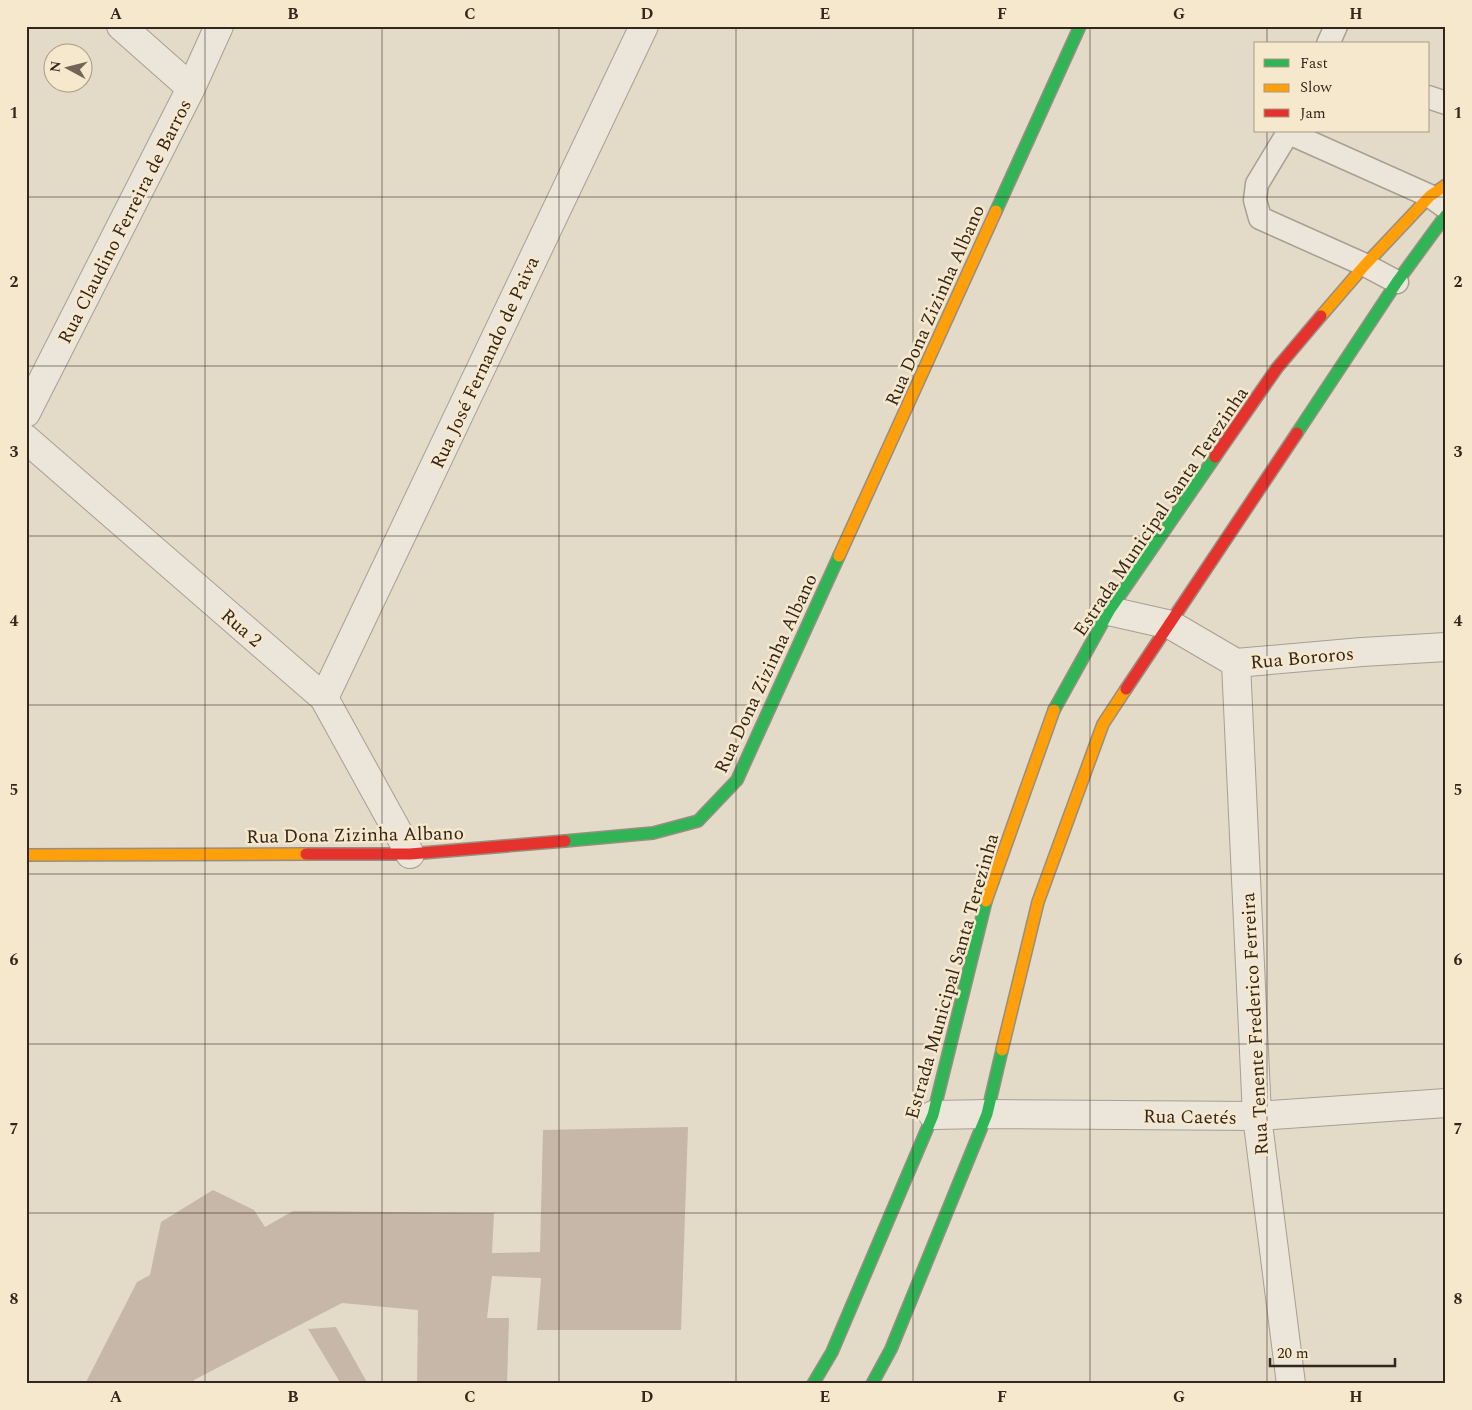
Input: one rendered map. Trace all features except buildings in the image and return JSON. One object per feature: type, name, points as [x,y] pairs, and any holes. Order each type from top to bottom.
[{"type":"street","points":[[121,26],[191,88]]},
{"type":"street","name":"Rua Claudino Ferreira de Barros","points":[[26,413],[191,88],[219,26]]},
{"type":"street","name":"Rua José Fernando de Paiva","points":[[324,698],[644,26]]},
{"type":"street","name":"Rua Dona Zizinha Albano","points":[[26,855],[410,854],[653,833],[698,821],[737,780],[1080,26]]},
{"type":"street","name":"Estrada Municipal Santa Terezinha","points":[[813,1384],[832,1352],[933,1115],[989,891],[1052,714],[1110,611],[1277,368],[1365,265],[1440,196]]},
{"type":"street","points":[[872,1384],[890,1349],[987,1114],[1038,902],[1103,724],[1398,282],[1446,215]]},
{"type":"street","name":"Rua 2","points":[[26,439],[324,698],[410,854]]},
{"type":"street","name":"Rua Bororos","points":[[1110,611],[1170,625],[1236,663],[1446,647]]},
{"type":"street","name":"Rua Tenente Frederico Ferreira","points":[[1236,663],[1257,1116],[1291,1384]]},
{"type":"street","name":"Rua Caetés","points":[[933,1115],[1257,1116],[1446,1102]]},
{"type":"lane","points":[[1329,42],[1336,26]]},
{"type":"lane","points":[[1430,98],[1446,103]]},
{"type":"lane","points":[[1398,282],[1365,265],[1260,218],[1255,200],[1257,184],[1289,132],[1440,196]]},
{"type":"traffic: fast","points":[[996,211],[1080,26]]},
{"type":"traffic: fast","points":[[1297,433],[1397,282],[1446,215]]},
{"type":"traffic: fast","points":[[1054,710],[1109,611],[1215,457]]},
{"type":"traffic: fast","points":[[565,841],[653,833],[698,821],[737,780],[839,556]]},
{"type":"traffic: fast","points":[[813,1384],[832,1352],[933,1115],[986,901]]},
{"type":"traffic: fast","points":[[872,1384],[891,1349],[987,1114],[1002,1050]]},
{"type":"traffic: slow","points":[[1321,316],[1365,265],[1430,196],[1446,185]]},
{"type":"traffic: slow","points":[[839,556],[996,211]]},
{"type":"traffic: slow","points":[[1002,1050],[1038,902],[1103,724],[1126,689]]},
{"type":"traffic: slow","points":[[986,901],[1054,710]]},
{"type":"traffic: slow","points":[[26,855],[306,854]]},
{"type":"traffic: jam","points":[[1215,457],[1277,368],[1321,316]]},
{"type":"traffic: jam","points":[[1126,689],[1297,433]]},
{"type":"traffic: jam","points":[[306,854],[410,854],[565,841]]}]
